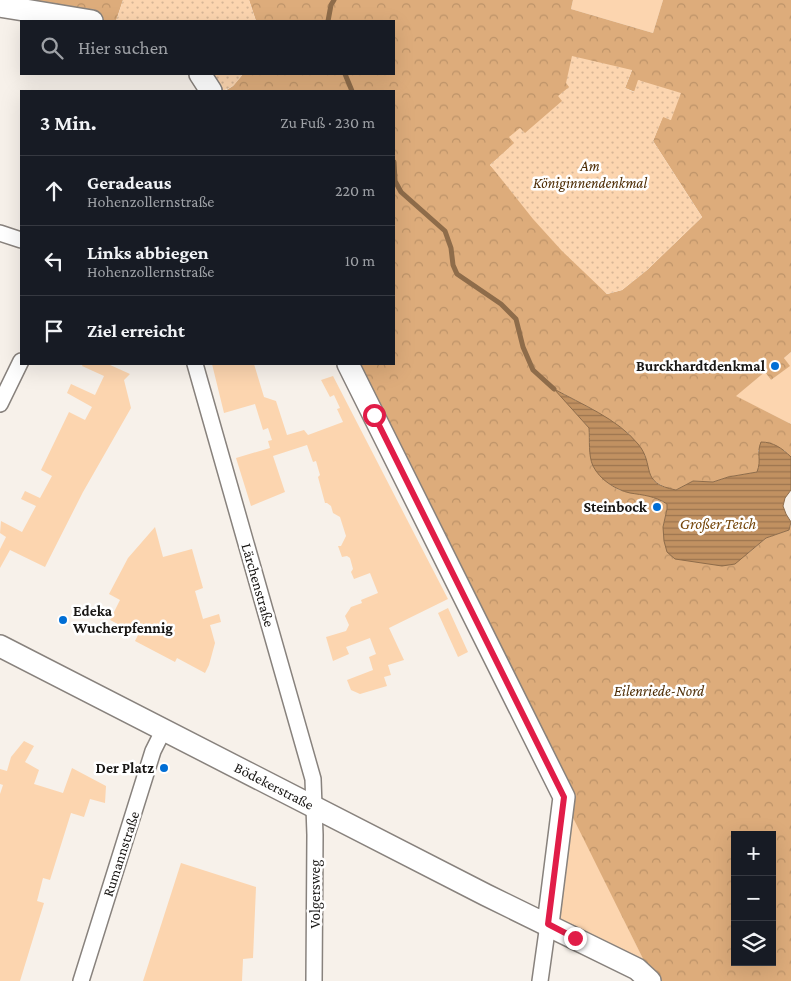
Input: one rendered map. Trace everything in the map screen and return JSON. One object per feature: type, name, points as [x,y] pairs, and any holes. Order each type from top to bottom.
[{"type":"street","points":[[0,6],[86,20]]},
{"type":"street","points":[[201,75],[210,90]]},
{"type":"street","points":[[0,233],[20,240]]},
{"type":"street","points":[[0,404],[20,363]]},
{"type":"street","name":"Lärchenstraße","points":[[195,365],[313,780],[314,806]]},
{"type":"street","points":[[348,365],[564,797],[540,981]]},
{"type":"street","name":"Bödekerstraße","points":[[0,646],[486,895],[636,969],[650,981]]},
{"type":"street","name":"Rumannstraße","points":[[81,981],[154,751],[164,729]]},
{"type":"street","name":"Volgersweg","points":[[314,806],[314,981]]},
{"type":"green space","points":[[0,0],[123,0],[116,20],[88,20]]},
{"type":"green space","points":[[123,0],[249,0],[256,20],[116,20]]},
{"type":"green space","name":"Eilenriede-Nord","points":[[249,0],[573,0],[571,9],[653,33],[663,0],[791,0],[791,352],[784,358],[790,366],[771,380],[765,372],[736,396],[791,424],[791,457],[784,450],[758,450],[761,461],[757,472],[728,477],[713,482],[693,481],[676,490],[668,489],[649,476],[645,455],[628,433],[592,409],[556,390],[589,428],[589,445],[593,466],[609,484],[619,490],[649,495],[667,504],[663,527],[746,555],[766,538],[789,530],[791,524],[791,981],[654,981],[348,365],[395,365],[395,90],[227,90],[233,86],[242,75],[395,75],[395,20],[256,20]],"holes":[[[632,70],[625,88],[635,92],[639,80],[671,120],[663,116],[653,141],[702,217],[647,270],[622,290],[607,294],[490,165],[563,101],[570,87]]]},
{"type":"green space","points":[[573,0],[663,0],[653,33],[571,9]]},
{"type":"green space","name":"Am Königinnendenkmal","points":[[572,56],[632,70],[625,88],[634,92],[638,80],[681,93],[671,120],[663,117],[653,141],[702,217],[647,270],[622,290],[607,294],[562,251],[533,219],[490,165],[514,143],[509,137],[520,128],[525,133],[562,101],[558,96],[569,87],[566,83]]},
{"type":"green space","points":[[201,75],[242,75],[230,88],[210,90]]},
{"type":"green space","points":[[791,352],[791,424],[735,396],[765,372],[771,380],[789,366],[784,358]]},
{"type":"green space","points":[[110,365],[130,374],[124,380],[131,408],[83,492],[45,567],[10,550],[0,568],[0,549],[6,537],[0,533],[1,521],[22,532],[36,506],[21,499],[25,491],[40,498],[52,476],[41,470],[69,412],[85,420],[92,407],[67,393],[71,384],[95,395],[104,376],[82,366]]},
{"type":"green space","points":[[212,365],[254,365],[264,397],[276,401],[287,435],[304,430],[308,435],[343,422],[337,409],[340,408],[334,395],[330,397],[321,380],[333,376],[448,599],[389,628],[404,660],[388,665],[391,675],[384,677],[387,686],[360,694],[351,690],[347,680],[373,670],[369,657],[376,654],[370,638],[346,647],[349,654],[333,661],[326,637],[346,631],[349,625],[345,616],[351,607],[362,603],[361,600],[378,593],[370,573],[354,579],[351,572],[353,569],[350,558],[347,556],[342,557],[338,546],[341,546],[346,536],[340,517],[333,513],[331,506],[325,503],[316,461],[313,462],[307,445],[273,456],[285,492],[251,506],[236,458],[270,448],[268,441],[272,440],[268,428],[263,430],[255,404],[224,413]]},
{"type":"green space","points":[[155,527],[163,557],[192,549],[203,588],[195,591],[203,619],[219,614],[221,622],[210,625],[215,643],[205,673],[177,658],[175,662],[135,641],[140,631],[130,626],[128,629],[110,620],[120,600],[109,594],[128,558]]},
{"type":"green space","points":[[448,608],[468,652],[458,657],[438,613]]},
{"type":"green space","points":[[24,741],[34,746],[25,762],[39,770],[34,784],[63,793],[72,768],[106,786],[105,803],[90,799],[84,817],[71,813],[50,880],[43,878],[37,901],[44,903],[20,981],[0,981],[0,794],[3,785],[0,784],[0,769],[7,771],[11,757]]},
{"type":"green space","points":[[564,797],[654,981],[548,924]]},
{"type":"green space","points":[[181,863],[256,887],[253,958],[243,959],[242,981],[143,981]]},
{"type":"water","name":"Großer Teich","points":[[554,389],[599,413],[630,435],[643,452],[652,478],[664,487],[676,490],[693,481],[713,482],[728,477],[757,472],[761,442],[777,446],[791,457],[791,490],[785,498],[783,506],[791,522],[789,530],[766,538],[735,564],[722,566],[675,559],[667,552],[664,541],[663,527],[667,504],[644,495],[619,489],[609,484],[600,476],[591,462],[589,428]]},
{"type":"waterway","points":[[328,20],[334,0]]},
{"type":"waterway","points":[[345,75],[352,90]]},
{"type":"waterway","points":[[395,181],[401,192],[445,231],[457,274],[501,304],[516,319],[523,347],[533,370],[554,389]]},
{"type":"place","name":"Burckhardtdenkmal","points":[[775,366]]},
{"type":"place","name":"Steinbock","points":[[657,507]]},
{"type":"place","name":"Edeka Wucherpfennig","points":[[63,620]]},
{"type":"place","name":"Der Platz","points":[[164,768]]},
{"type":"route","points":[[374,415],[564,797],[548,924],[575,938]]}]
